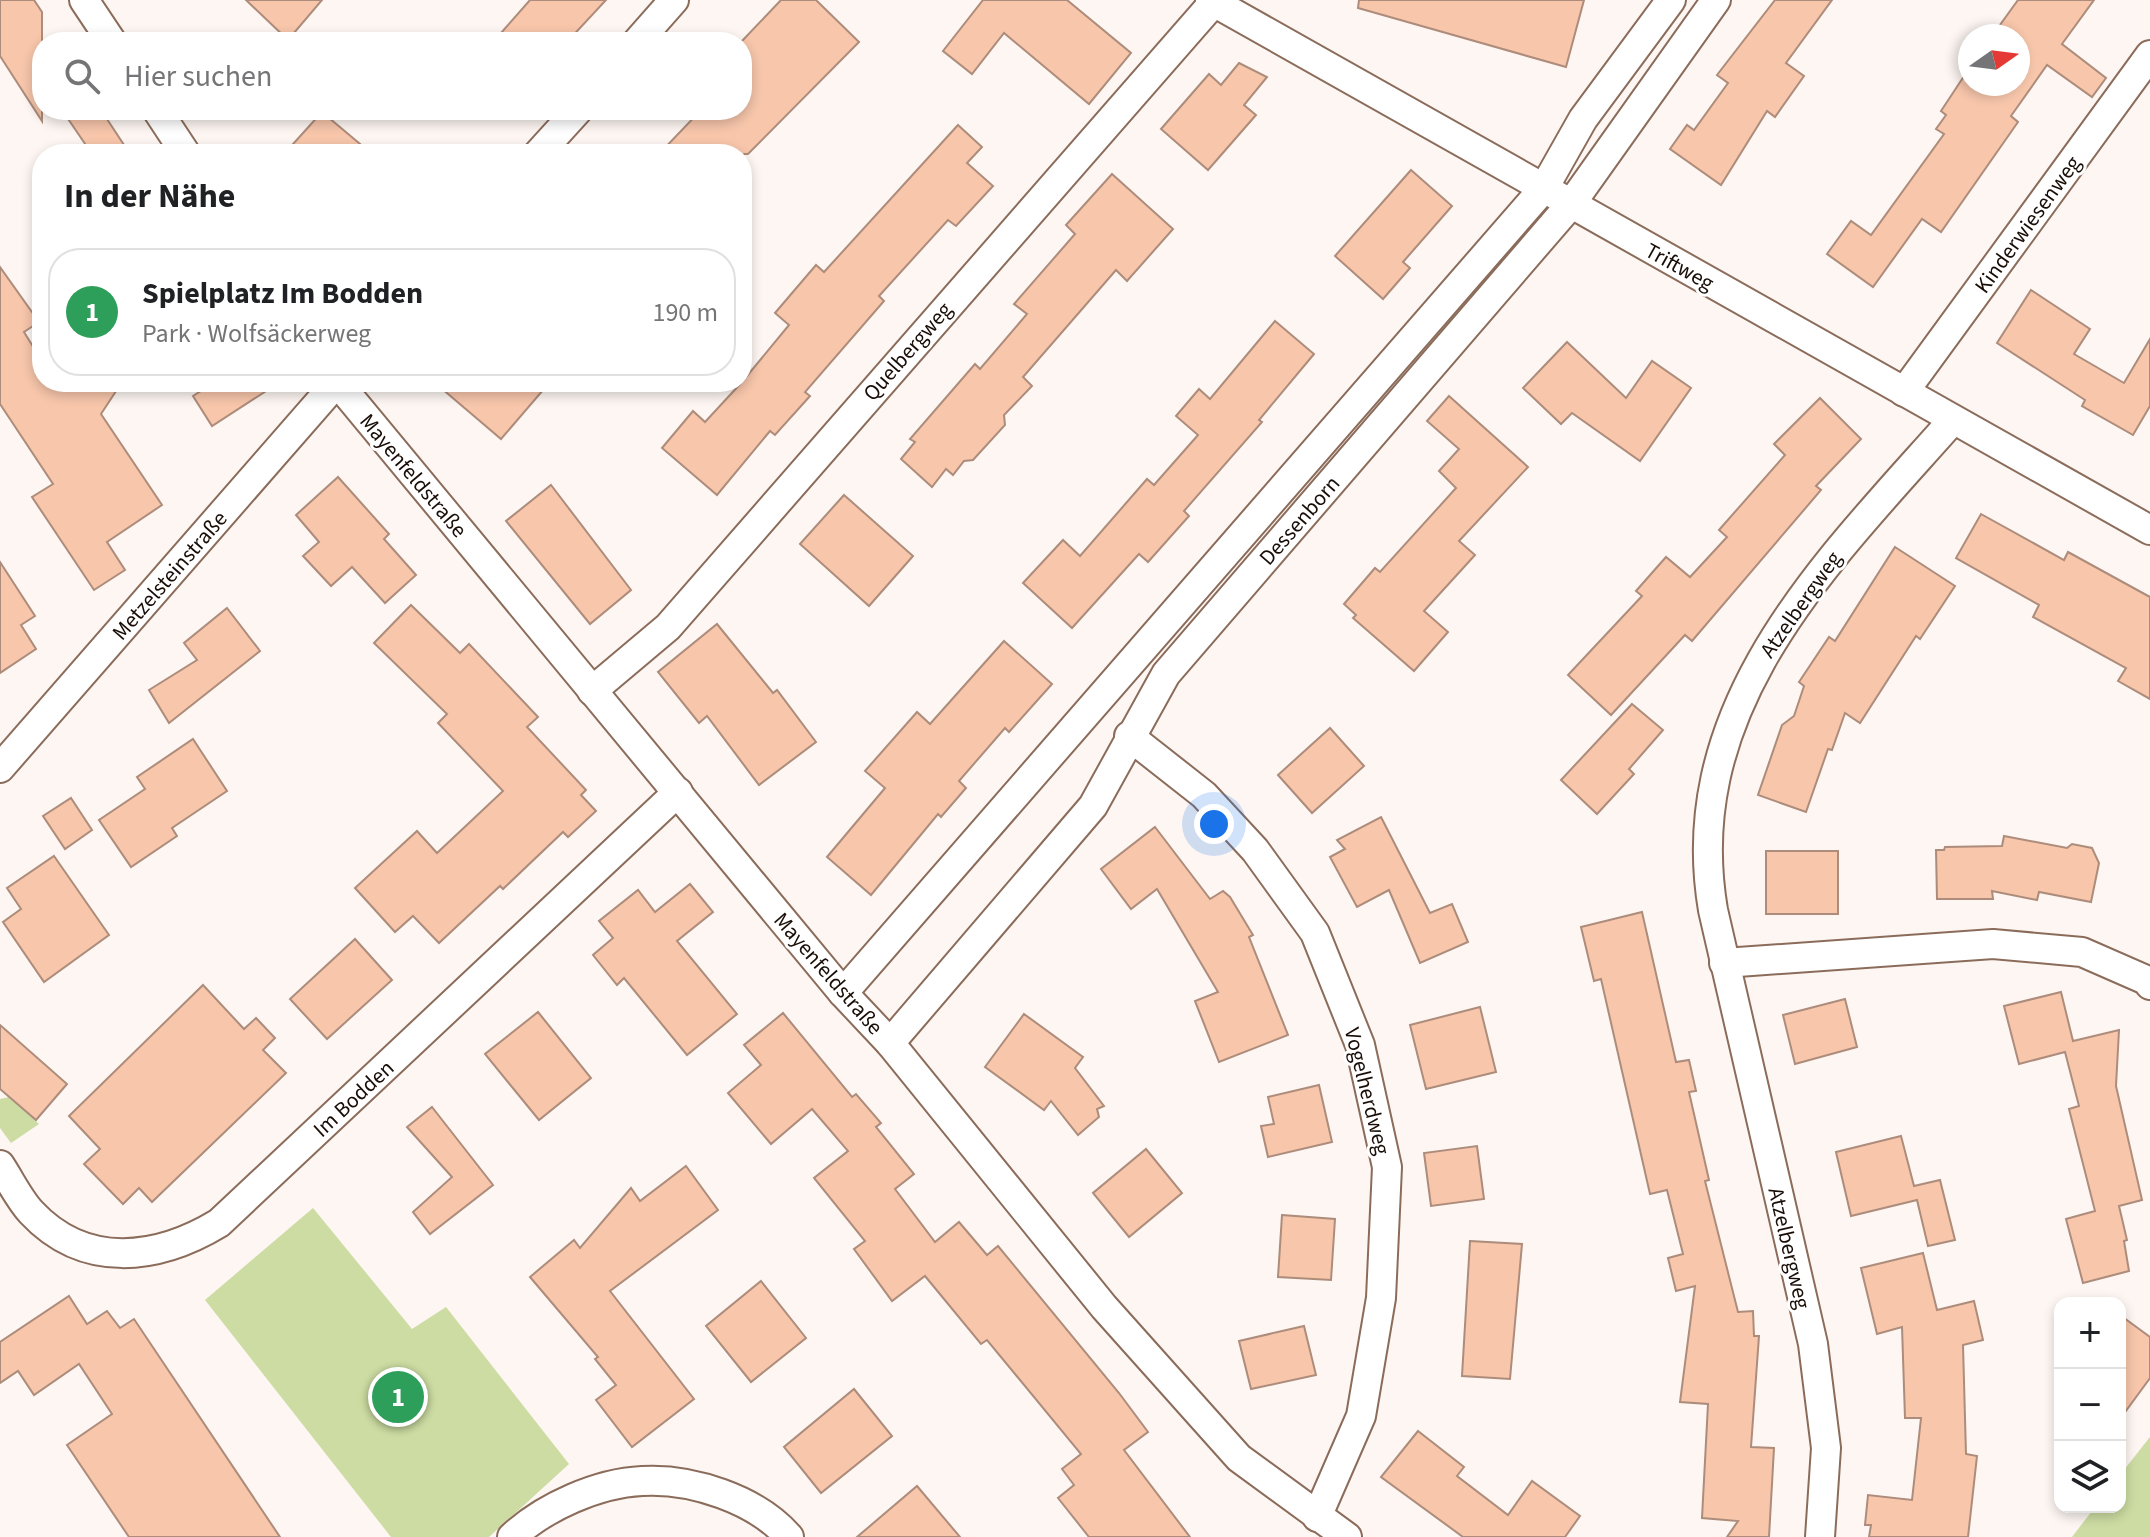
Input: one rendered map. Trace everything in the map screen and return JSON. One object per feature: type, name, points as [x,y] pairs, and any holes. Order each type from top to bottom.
[{"type":"street","points":[[84,0],[105,32]]},
{"type":"street","points":[[646,32],[674,0]]},
{"type":"street","name":"Dessenborn","points":[[843,993],[1544,188],[1583,119],[1671,0]]},
{"type":"street","name":"Dessenborn","points":[[890,1043],[1093,806],[1166,674],[1571,204],[1716,0]]},
{"type":"street","name":"Triftweg","points":[[1212,1],[2150,530]]},
{"type":"street","name":"Quelbergweg","points":[[592,691],[668,627],[1212,1]]},
{"type":"street","name":"Kinderwiesenweg","points":[[1904,392],[2150,55]]},
{"type":"street","points":[[164,120],[179,144]]},
{"type":"street","points":[[547,144],[569,120]]},
{"type":"street","name":"Metzelsteinstraße","points":[[0,768],[328,392]]},
{"type":"street","name":"Mayenfeldstraße","points":[[345,392],[843,993],[890,1043],[1104,1307],[1239,1458],[1347,1537]]},
{"type":"street","name":"Atzelbergweg","points":[[1820,1537],[1826,1448],[1813,1344],[1724,963],[1708,880],[1709,811],[1717,766],[1740,701],[1768,645],[1831,558],[1952,421]]},
{"type":"street","name":"Vogelherdweg","points":[[1129,736],[1204,795],[1255,850],[1315,933],[1360,1045],[1387,1167],[1381,1298],[1361,1416],[1317,1517]]},
{"type":"street","name":"Im Bodden","points":[[0,1165],[31,1212],[62,1237],[106,1254],[148,1254],[192,1240],[219,1223],[678,792]]},
{"type":"street","points":[[1724,963],[1993,944],[2082,952],[2146,980],[2150,985]]},
{"type":"street","points":[[512,1537],[552,1509],[593,1491],[641,1481],[691,1486],[740,1500],[789,1537]]},
{"type":"green space","points":[[9,1097],[39,1124],[11,1143],[0,1128],[0,1099]]},
{"type":"green space","points":[[313,1208],[412,1329],[446,1307],[569,1464],[489,1537],[391,1537],[205,1300]]},
{"type":"green space","points":[[2150,1437],[2150,1537],[2072,1537],[2090,1513],[2126,1513],[2126,1467]]},
{"type":"building","points":[[0,0],[34,0],[42,12],[42,32],[32,32],[32,106],[0,56]]},
{"type":"building","points":[[246,0],[322,0],[295,32],[280,32]]},
{"type":"building","points":[[530,0],[606,0],[576,32],[502,32]]},
{"type":"building","points":[[781,0],[816,0],[859,42],[752,150],[752,144],[669,144],[691,120],[752,120],[751,32]]},
{"type":"building","points":[[983,0],[1067,0],[1131,53],[1089,104],[1004,33],[972,74],[943,51]]},
{"type":"building","points":[[1359,0],[1584,0],[1566,67],[1358,8]]},
{"type":"building","points":[[1775,0],[1832,0],[1786,63],[1804,76],[1775,117],[1767,111],[1721,185],[1670,149],[1687,125],[1694,130],[1728,83],[1717,75]]},
{"type":"building","points":[[2018,0],[2094,0],[2062,44],[2106,78],[2092,97],[2047,65],[2030,89],[2030,24],[2001,24]]},
{"type":"building","points":[[1239,63],[1267,77],[1244,105],[1256,115],[1208,170],[1161,129],[1209,74],[1221,85]]},
{"type":"building","points":[[1958,85],[1958,96],[2025,96],[2011,116],[2018,122],[1941,232],[1922,219],[1873,287],[1827,254],[1851,221],[1871,235],[1944,134],[1936,129],[1946,115],[1941,111]]},
{"type":"building","points":[[69,120],[108,120],[123,144],[85,144]]},
{"type":"building","points":[[315,120],[332,120],[360,144],[293,144]]},
{"type":"building","points":[[958,125],[982,147],[967,163],[993,186],[956,226],[948,220],[879,296],[884,301],[805,392],[810,396],[775,435],[770,431],[717,495],[662,448],[693,411],[705,422],[733,392],[752,392],[752,370],[789,325],[775,313],[816,265],[824,272]]},
{"type":"building","points":[[1411,170],[1452,206],[1403,262],[1410,268],[1383,299],[1335,256]]},
{"type":"building","points":[[1112,174],[1173,229],[1127,281],[1116,270],[1023,377],[1032,386],[1004,415],[1005,425],[973,460],[964,461],[953,475],[946,469],[932,487],[901,459],[915,442],[910,439],[975,364],[980,369],[1027,314],[1014,304],[1075,234],[1066,225]]},
{"type":"building","points":[[0,267],[32,312],[32,327],[24,332],[32,345],[32,392],[115,392],[101,414],[162,505],[107,542],[125,570],[94,590],[32,497],[53,484],[0,404]]},
{"type":"building","points":[[2031,290],[2090,329],[2074,354],[2124,383],[2150,339],[2150,406],[2133,435],[2082,406],[2085,400],[1997,343]]},
{"type":"building","points":[[1275,321],[1314,354],[1259,420],[1262,422],[1184,511],[1189,516],[1148,562],[1139,554],[1072,628],[1023,583],[1063,540],[1080,556],[1147,479],[1154,485],[1198,435],[1176,416],[1199,389],[1210,399]]},
{"type":"building","points":[[1567,342],[1626,398],[1652,361],[1691,388],[1640,461],[1572,413],[1561,424],[1523,388]]},
{"type":"building","points":[[199,392],[265,392],[212,426],[193,396]]},
{"type":"building","points":[[446,392],[541,392],[501,439]]},
{"type":"building","points":[[1449,396],[1528,467],[1459,541],[1475,555],[1424,611],[1448,632],[1414,671],[1353,618],[1356,615],[1344,604],[1375,568],[1380,572],[1456,488],[1439,471],[1459,449],[1427,421]]},
{"type":"building","points":[[1820,398],[1861,439],[1816,486],[1821,490],[1692,641],[1685,635],[1611,715],[1568,675],[1642,596],[1636,591],[1666,557],[1690,577],[1727,537],[1719,530],[1785,455],[1774,444]]},
{"type":"building","points":[[338,477],[389,534],[384,539],[416,575],[385,603],[352,567],[331,586],[303,556],[319,542],[296,515]]},
{"type":"building","points":[[551,485],[631,590],[590,624],[506,521]]},
{"type":"building","points":[[844,495],[913,556],[869,606],[800,544]]},
{"type":"building","points":[[1981,514],[2064,560],[2068,552],[2150,597],[2150,699],[2118,681],[2126,668],[2033,617],[2039,605],[1956,558]]},
{"type":"building","points":[[1895,547],[1955,586],[1920,639],[1916,636],[1860,723],[1845,713],[1832,750],[1828,749],[1806,812],[1758,795],[1782,725],[1794,716],[1804,686],[1799,682],[1829,637],[1835,641]]},
{"type":"building","points":[[0,562],[35,616],[21,625],[36,649],[0,673]]},
{"type":"building","points":[[411,605],[460,653],[469,644],[538,717],[527,727],[586,790],[581,795],[596,811],[568,837],[563,832],[503,889],[500,886],[439,943],[413,916],[395,932],[355,888],[417,831],[437,853],[503,791],[438,723],[447,714],[374,643]]},
{"type":"building","points":[[227,608],[260,651],[169,723],[149,690],[197,660],[184,643]]},
{"type":"building","points":[[717,624],[773,693],[777,690],[816,742],[759,785],[707,716],[699,723],[658,672]]},
{"type":"building","points":[[1004,641],[1052,684],[1009,732],[1005,728],[959,781],[966,788],[941,817],[938,814],[871,895],[827,857],[885,788],[865,771],[917,712],[930,724]]},
{"type":"building","points":[[1632,704],[1663,730],[1629,769],[1634,774],[1597,814],[1561,780]]},
{"type":"building","points":[[1330,728],[1364,766],[1312,813],[1278,775]]},
{"type":"building","points":[[193,739],[227,791],[172,828],[177,836],[131,867],[99,820],[145,789],[137,777]]},
{"type":"building","points":[[71,798],[92,830],[65,849],[43,816]]},
{"type":"building","points":[[1381,817],[1430,913],[1452,904],[1468,942],[1420,963],[1389,890],[1357,907],[1330,857],[1345,849],[1337,840]]},
{"type":"building","points":[[1155,827],[1210,899],[1223,891],[1230,897],[1253,935],[1249,937],[1288,1035],[1219,1062],[1195,1001],[1218,992],[1157,889],[1131,909],[1101,869]]},
{"type":"building","points":[[2004,836],[2067,848],[2072,844],[2092,848],[2099,863],[2091,902],[2039,892],[2037,900],[1992,891],[1993,899],[1937,899],[1936,850],[1944,850],[1945,847],[2002,846]]},
{"type":"building","points":[[1766,851],[1838,851],[1838,914],[1766,914]]},
{"type":"building","points":[[54,856],[109,935],[44,982],[3,922],[21,909],[7,888]]},
{"type":"building","points":[[690,884],[713,912],[677,941],[737,1014],[687,1055],[624,978],[617,985],[593,955],[613,938],[599,921],[638,890],[655,912]]},
{"type":"building","points":[[1642,912],[1676,1062],[1689,1060],[1696,1091],[1689,1092],[1709,1180],[1705,1181],[1738,1312],[1753,1311],[1754,1336],[1759,1336],[1751,1447],[1774,1448],[1769,1537],[1727,1537],[1738,1521],[1702,1518],[1708,1404],[1680,1402],[1695,1286],[1676,1291],[1668,1258],[1683,1254],[1667,1190],[1650,1194],[1601,979],[1594,981],[1581,927]]},
{"type":"building","points":[[355,939],[392,980],[327,1039],[290,999]]},
{"type":"building","points":[[203,985],[244,1029],[256,1018],[275,1038],[263,1050],[286,1073],[152,1202],[139,1188],[123,1204],[84,1164],[100,1149],[69,1116]]},
{"type":"building","points":[[2061,992],[2073,1041],[2119,1030],[2116,1086],[2142,1200],[2119,1206],[2127,1240],[2124,1241],[2129,1271],[2083,1283],[2066,1219],[2095,1211],[2069,1109],[2079,1106],[2065,1052],[2019,1064],[2004,1006]]},
{"type":"building","points":[[1845,999],[1857,1047],[1795,1064],[1783,1015]]},
{"type":"building","points":[[1480,1007],[1496,1072],[1426,1089],[1410,1025]]},
{"type":"building","points":[[538,1012],[591,1078],[539,1120],[485,1054]]},
{"type":"building","points":[[783,1013],[852,1097],[856,1094],[881,1123],[876,1127],[914,1174],[895,1189],[935,1242],[959,1222],[987,1255],[998,1246],[1119,1393],[1148,1432],[1124,1450],[1190,1537],[1089,1537],[1058,1498],[1074,1485],[1062,1469],[1081,1454],[987,1340],[981,1344],[925,1276],[892,1301],[854,1249],[865,1241],[814,1178],[848,1151],[812,1109],[771,1144],[728,1093],[761,1065],[744,1045]]},
{"type":"building","points":[[1024,1014],[1083,1057],[1075,1068],[1104,1106],[1097,1109],[1099,1117],[1078,1135],[1051,1101],[1044,1110],[985,1067]]},
{"type":"building","points":[[0,1025],[67,1084],[36,1120],[0,1089]]},
{"type":"building","points":[[1319,1085],[1332,1142],[1268,1157],[1261,1126],[1274,1124],[1268,1097]]},
{"type":"building","points":[[432,1107],[493,1185],[430,1234],[413,1212],[452,1177],[407,1127]]},
{"type":"building","points":[[1901,1136],[1914,1186],[1940,1180],[1955,1240],[1928,1246],[1917,1200],[1851,1216],[1836,1152]]},
{"type":"building","points":[[1477,1146],[1484,1199],[1431,1206],[1424,1153]]},
{"type":"building","points":[[1146,1149],[1182,1193],[1129,1237],[1093,1193]]},
{"type":"building","points":[[686,1166],[718,1210],[610,1291],[694,1399],[632,1447],[596,1400],[616,1385],[595,1359],[598,1357],[530,1277],[574,1240],[580,1248],[631,1188],[640,1201]]},
{"type":"building","points":[[1282,1215],[1335,1219],[1331,1280],[1278,1277]]},
{"type":"building","points":[[1470,1241],[1522,1244],[1510,1379],[1462,1376]]},
{"type":"building","points":[[1923,1253],[1937,1310],[1974,1301],[1983,1340],[1963,1345],[1966,1454],[1977,1456],[1968,1537],[1869,1537],[1871,1525],[1865,1525],[1868,1495],[1912,1500],[1921,1418],[1905,1418],[1902,1327],[1877,1334],[1861,1268]]},
{"type":"building","points":[[761,1281],[806,1338],[751,1382],[706,1326]]},
{"type":"building","points":[[69,1296],[87,1324],[107,1311],[120,1328],[134,1319],[280,1537],[129,1537],[67,1445],[112,1414],[79,1364],[34,1395],[18,1371],[0,1383],[0,1342]]},
{"type":"building","points":[[2126,1319],[2150,1337],[2150,1378],[2126,1411]]},
{"type":"building","points":[[1304,1326],[1316,1375],[1251,1389],[1239,1341]]},
{"type":"building","points":[[854,1389],[892,1436],[821,1493],[784,1447]]},
{"type":"building","points":[[1418,1431],[1464,1467],[1457,1476],[1508,1515],[1532,1481],[1580,1516],[1565,1537],[1463,1537],[1381,1477]]},
{"type":"building","points":[[917,1486],[960,1537],[857,1537]]},
{"type":"place","name":"Spielplatz Im Bodden","points":[[398,1397]]}]
